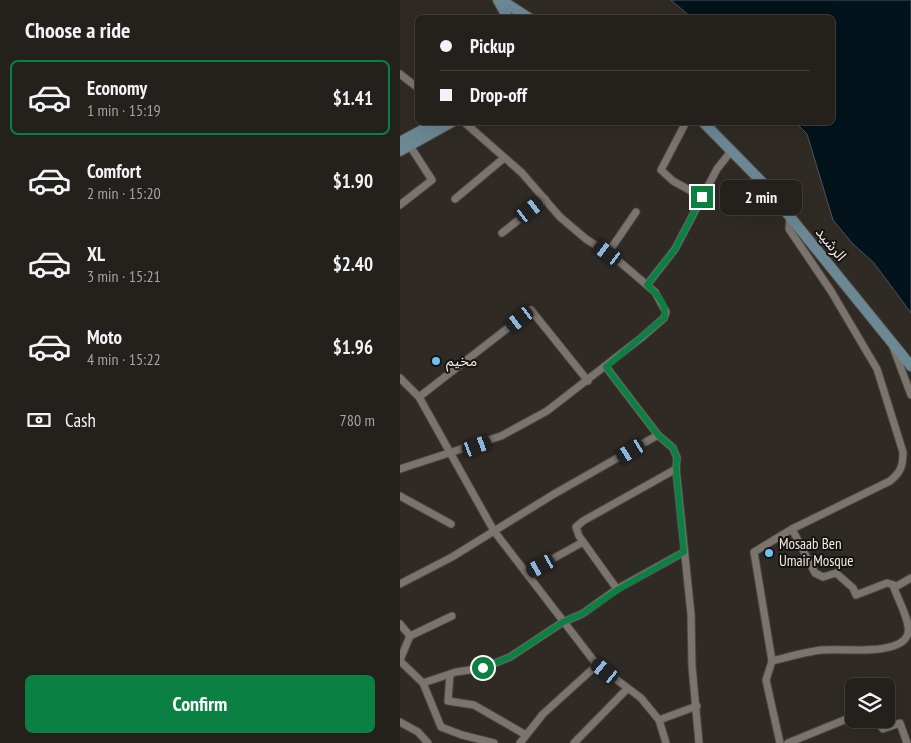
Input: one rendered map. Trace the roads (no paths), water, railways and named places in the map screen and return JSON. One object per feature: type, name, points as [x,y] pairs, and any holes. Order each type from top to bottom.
[{"type":"main road","points":[[500,0],[523,15]]},
{"type":"main road","points":[[500,0],[507,15]]},
{"type":"main road","points":[[400,151],[405,144],[433,125]]},
{"type":"main road","points":[[405,144],[446,125]]},
{"type":"main road","name":"الرشيد","points":[[706,125],[732,150],[790,217],[911,366]]},
{"type":"street","points":[[400,74],[415,86]]},
{"type":"street","points":[[400,469],[501,436],[547,411],[606,367],[664,318],[666,312],[655,292],[608,253],[573,228],[522,173],[467,125]]},
{"type":"street","points":[[684,125],[662,170],[673,181],[702,197]]},
{"type":"street","points":[[400,205],[432,180],[405,144]]},
{"type":"street","points":[[647,285],[675,249],[717,168],[732,150]]},
{"type":"street","points":[[455,199],[504,158]]},
{"type":"street","points":[[502,233],[545,199]]},
{"type":"street","points":[[608,253],[636,212]]},
{"type":"street","points":[[780,743],[766,680],[772,661],[754,552],[792,529],[890,481],[898,475],[903,466],[904,452],[877,369],[831,292],[789,229],[790,217]]},
{"type":"street","points":[[419,397],[531,310],[588,381]]},
{"type":"street","points":[[892,344],[911,395]]},
{"type":"street","points":[[606,367],[658,435],[673,448],[677,458],[676,469],[691,614],[692,666],[699,743]]},
{"type":"street","points":[[400,378],[419,397],[494,531],[597,665],[627,689],[642,698],[659,720],[666,743]]},
{"type":"street","points":[[400,584],[452,557],[554,494],[658,435]]},
{"type":"street","points":[[617,590],[583,542],[576,527],[583,521],[676,469]]},
{"type":"street","points":[[400,496],[451,524]]},
{"type":"street","points":[[792,529],[815,573],[824,576],[836,573],[853,588],[856,595],[887,583],[898,586],[911,578]]},
{"type":"street","points":[[527,573],[583,542]]},
{"type":"street","points":[[423,682],[450,674],[483,668],[510,657],[563,622],[582,614],[617,590],[684,552]]},
{"type":"street","points":[[772,661],[820,650],[878,649],[898,645],[908,635],[909,627],[893,585]]},
{"type":"street","points":[[452,616],[410,636],[400,660],[423,682],[441,727],[462,735],[494,743]]},
{"type":"street","points":[[400,624],[410,636]]},
{"type":"street","points":[[520,743],[544,714],[597,665]]},
{"type":"street","points":[[450,674],[448,701],[474,705],[526,735]]},
{"type":"street","points":[[574,743],[627,689]]},
{"type":"street","points":[[659,720],[697,706]]},
{"type":"street","points":[[788,743],[845,720]]},
{"type":"street","points":[[400,722],[418,732],[428,743]]},
{"type":"street","points":[[895,725],[900,723],[907,743]]},
{"type":"water","points":[[671,0],[911,0],[911,313],[874,263],[852,243],[833,220],[807,134],[798,125],[835,125],[835,15],[689,15]]},
{"type":"place","name":"مخيم","points":[[436,361]]},
{"type":"place","name":"Mosaab Ben Umair Mosque","points":[[769,553]]}]
